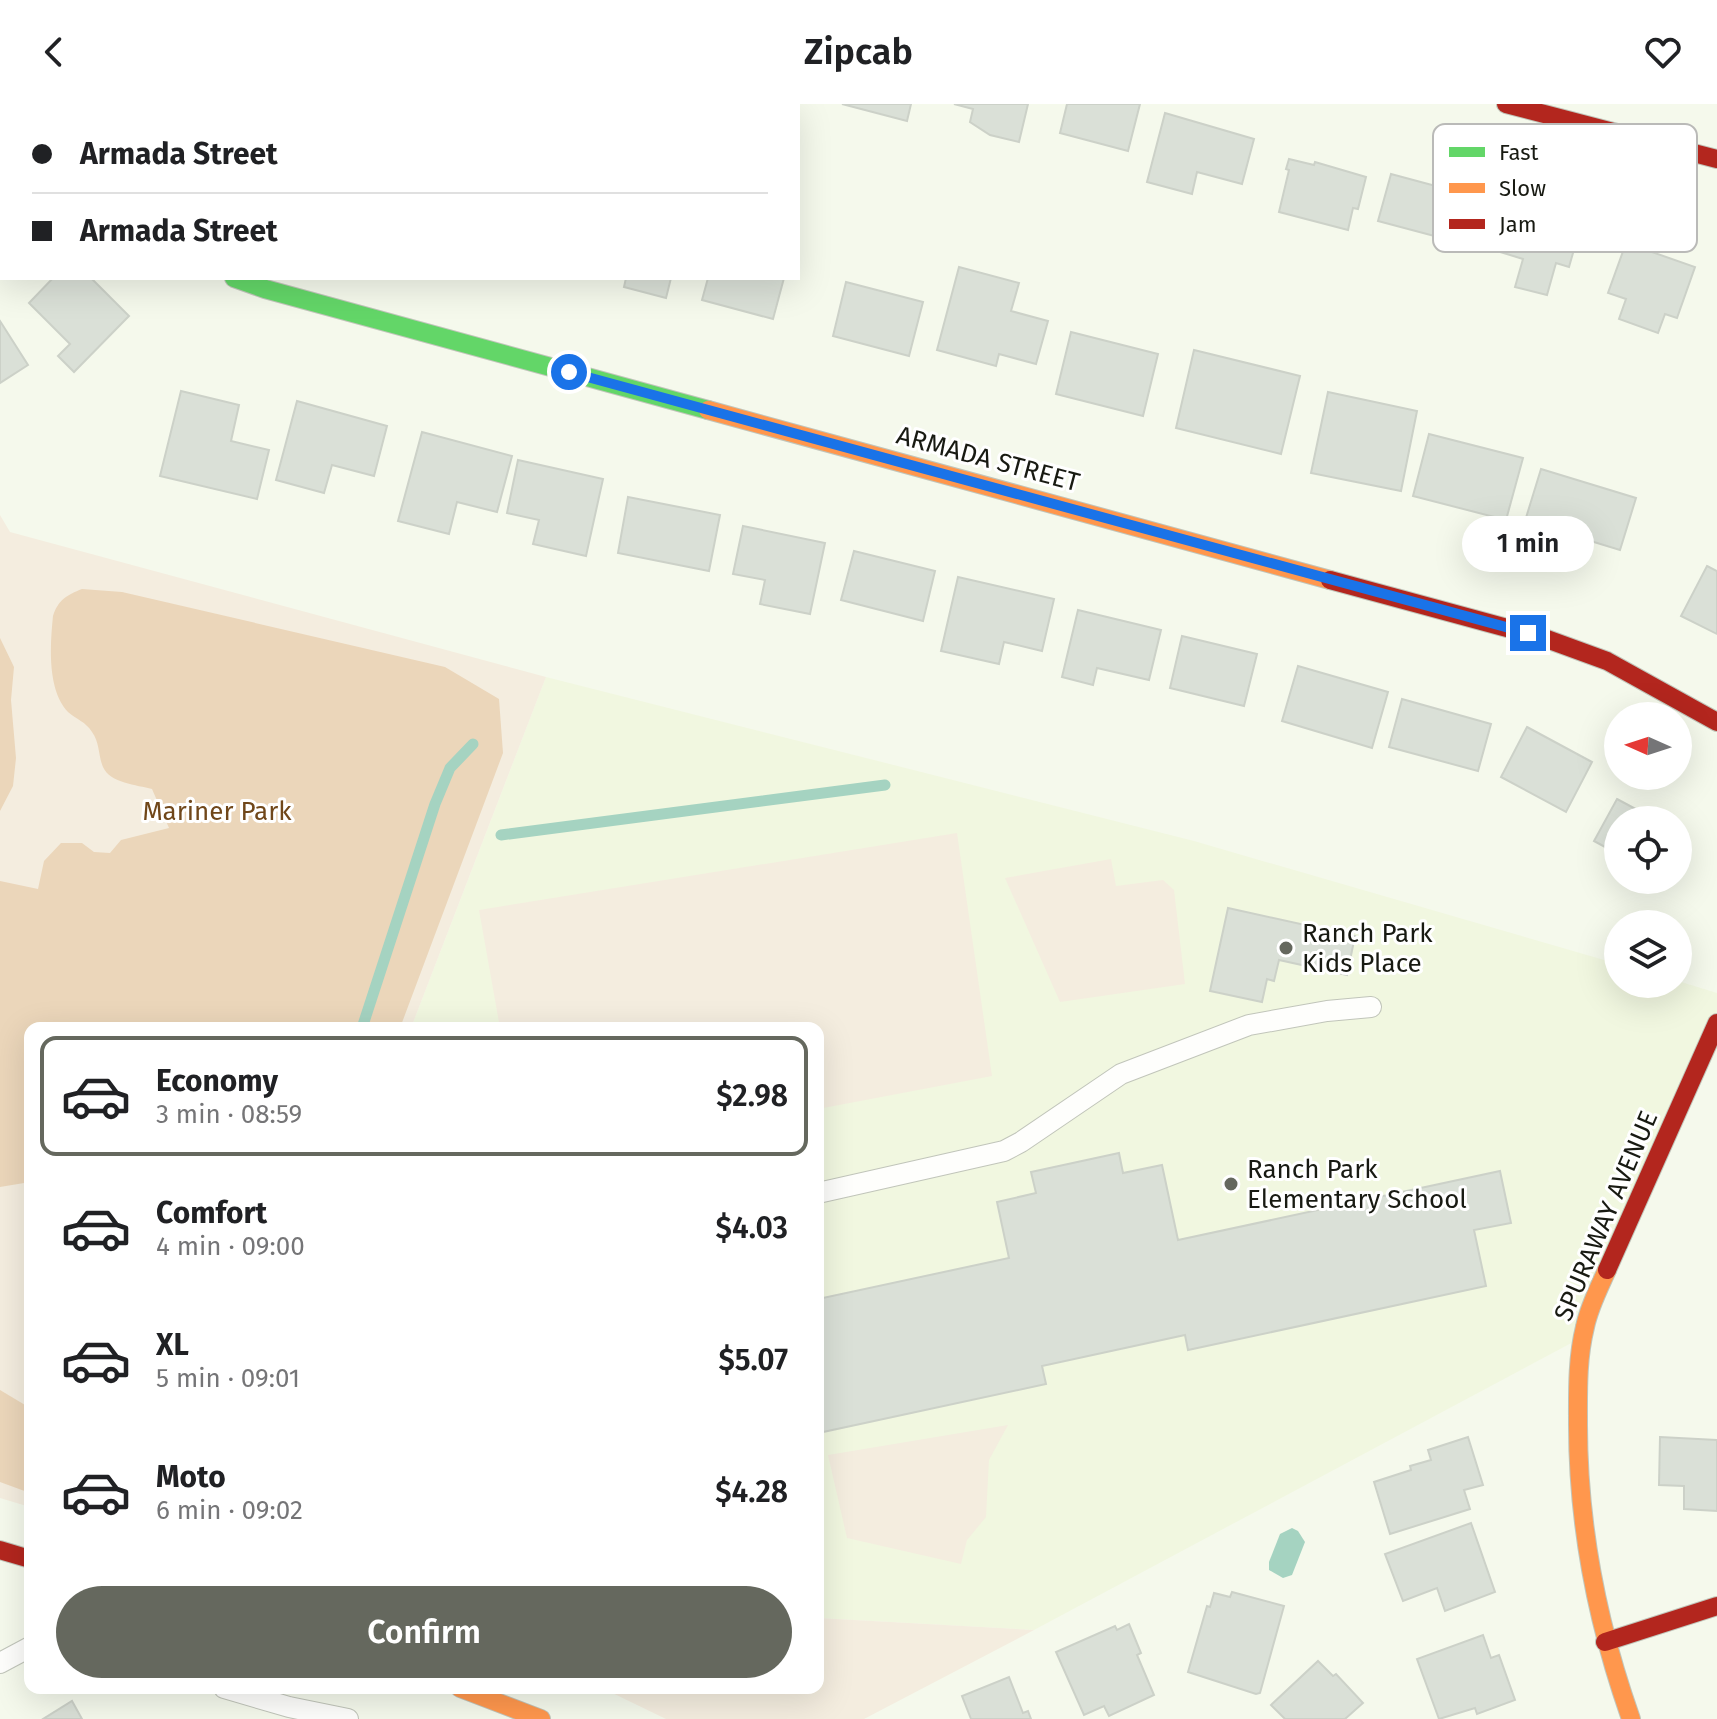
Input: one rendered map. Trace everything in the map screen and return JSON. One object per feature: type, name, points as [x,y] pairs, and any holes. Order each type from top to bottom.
[{"type":"street","points":[[1506,104],[1583,124]]},
{"type":"street","points":[[1697,154],[1717,159]]},
{"type":"street","name":"ARMADA STREET","points":[[240,280],[1544,638],[1607,661],[1717,722]]},
{"type":"street","name":"SPURAWAY AVENUE","points":[[1631,1719],[1605,1642],[1585,1543],[1577,1467],[1579,1359],[1585,1326],[1715,1033]]},
{"type":"street","points":[[0,1550],[24,1557]]},
{"type":"street","points":[[1605,1642],[1717,1606]]},
{"type":"street","points":[[476,1694],[541,1719]]},
{"type":"lane","points":[[824,1192],[1004,1151],[1115,1077],[1249,1025],[1327,1011],[1371,1007]]},
{"type":"lane","points":[[0,1663],[24,1650]]},
{"type":"lane","points":[[239,1694],[287,1713],[348,1719]]},
{"type":"lane","points":[[287,1713],[297,1694]]},
{"type":"shaded area","name":"Ranch Park Elementary School","points":[[546,677],[1194,841],[1604,960],[1604,998],[1692,998],[1692,985],[1717,993],[1717,1012],[1577,1340],[1034,1630],[824,1618],[824,1022],[413,1022]]},
{"type":"shaded area","points":[[1292,1528],[1305,1542],[1292,1575],[1283,1578],[1269,1570],[1269,1562],[1280,1534]]},
{"type":"green space","name":"Mariner Park","points":[[0,515],[10,532],[546,677],[413,1022],[24,1022],[24,1505],[0,1498]]},
{"type":"green space","name":"Mariner Park","points":[[82,589],[122,592],[445,667],[499,699],[503,753],[402,1022],[24,1022],[24,1183],[0,1187],[0,881],[38,889],[44,861],[61,843],[82,843],[94,852],[110,853],[121,840],[169,828],[152,789],[124,782],[106,772],[92,732],[68,712],[56,692],[51,653],[53,616],[64,599]]},
{"type":"green space","points":[[0,638],[14,667],[11,700],[16,758],[13,786],[0,811]]},
{"type":"green space","points":[[957,833],[992,1076],[824,1108],[824,1022],[499,1022],[479,910]]},
{"type":"green space","points":[[1111,859],[1116,886],[1163,880],[1174,890],[1185,984],[1060,1002],[1005,878]]},
{"type":"green space","points":[[0,1390],[24,1404],[24,1491],[0,1482]]},
{"type":"green space","points":[[1008,1425],[989,1460],[986,1517],[967,1540],[961,1564],[847,1538],[828,1455]]},
{"type":"green space","points":[[824,1618],[1034,1630],[864,1719],[666,1719],[614,1694],[824,1694]]},
{"type":"building","points":[[842,104],[911,104],[907,121]]},
{"type":"building","points":[[954,104],[1028,104],[1019,142],[990,135],[970,122],[973,109]]},
{"type":"building","points":[[1067,104],[1140,104],[1128,151],[1060,133]]},
{"type":"building","points":[[1165,113],[1254,139],[1242,184],[1197,172],[1192,194],[1147,182]]},
{"type":"building","points":[[1289,159],[1314,165],[1315,162],[1366,177],[1358,209],[1353,208],[1348,230],[1279,212]]},
{"type":"building","points":[[1391,174],[1433,185],[1433,236],[1378,221]]},
{"type":"building","points":[[1500,252],[1573,252],[1569,267],[1556,263],[1547,295],[1515,287],[1523,259]]},
{"type":"building","points":[[1623,252],[1652,252],[1695,267],[1677,318],[1665,314],[1658,333],[1619,319],[1626,299],[1608,293]]},
{"type":"building","points":[[959,267],[1019,283],[1011,311],[1048,321],[1036,364],[999,354],[996,366],[937,350]]},
{"type":"building","points":[[51,280],[93,280],[129,316],[74,372],[58,356],[70,344],[29,303]]},
{"type":"building","points":[[626,280],[670,280],[666,298],[624,287]]},
{"type":"building","points":[[707,280],[783,280],[773,319],[702,300]]},
{"type":"building","points":[[846,282],[923,302],[909,356],[833,336]]},
{"type":"building","points":[[0,321],[28,365],[0,383]]},
{"type":"building","points":[[1071,332],[1158,354],[1143,416],[1056,394]]},
{"type":"building","points":[[1194,350],[1300,376],[1281,454],[1176,428]]},
{"type":"building","points":[[181,391],[239,405],[231,441],[269,450],[257,499],[160,476]]},
{"type":"building","points":[[1328,392],[1417,411],[1401,491],[1311,473]]},
{"type":"building","points":[[297,401],[387,426],[374,476],[332,465],[324,493],[276,480]]},
{"type":"building","points":[[422,432],[512,456],[497,512],[457,502],[449,534],[398,521]]},
{"type":"building","points":[[1429,434],[1523,458],[1506,520],[1413,496]]},
{"type":"building","points":[[518,460],[603,479],[586,556],[533,544],[539,520],[507,513]]},
{"type":"building","points":[[1541,469],[1636,498],[1620,550],[1525,521]]},
{"type":"building","points":[[628,497],[720,515],[709,571],[618,553]]},
{"type":"building","points":[[743,526],[825,543],[810,614],[760,604],[765,580],[733,574]]},
{"type":"building","points":[[854,551],[935,571],[923,621],[841,600]]},
{"type":"building","points":[[1707,566],[1717,571],[1717,634],[1681,616]]},
{"type":"building","points":[[958,577],[1054,599],[1042,651],[1004,642],[999,664],[941,651]]},
{"type":"building","points":[[1078,610],[1161,630],[1149,680],[1097,668],[1093,685],[1062,677]]},
{"type":"building","points":[[1182,636],[1257,654],[1244,706],[1170,688]]},
{"type":"building","points":[[1298,666],[1388,692],[1372,748],[1282,721]]},
{"type":"building","points":[[1402,699],[1491,724],[1478,771],[1389,747]]},
{"type":"building","points":[[1527,727],[1592,762],[1566,812],[1501,777]]},
{"type":"building","points":[[1617,799],[1630,806],[1613,806]]},
{"type":"building","points":[[1604,823],[1604,846],[1594,841]]},
{"type":"building","name":"Ranch Park Kids Place","points":[[1228,908],[1355,936],[1347,975],[1279,960],[1274,981],[1267,979],[1262,1002],[1210,991]]},
{"type":"building","points":[[1119,1153],[1123,1173],[1162,1165],[1178,1240],[1500,1171],[1511,1223],[1474,1230],[1486,1286],[1188,1350],[1185,1335],[1042,1366],[1046,1384],[824,1432],[824,1298],[1009,1258],[997,1202],[1036,1193],[1031,1172]]},
{"type":"building","points":[[1468,1437],[1483,1485],[1464,1490],[1470,1509],[1390,1534],[1374,1482],[1431,1460],[1428,1450]]},
{"type":"building","points":[[1660,1437],[1717,1440],[1717,1511],[1684,1509],[1684,1486],[1659,1485]]},
{"type":"building","points":[[1471,1523],[1495,1592],[1445,1611],[1437,1588],[1403,1601],[1385,1554]]},
{"type":"building","points":[[1232,1592],[1284,1606],[1260,1693],[1188,1672],[1207,1606],[1210,1607],[1214,1593],[1230,1597]]},
{"type":"building","points":[[1129,1624],[1141,1653],[1137,1655],[1154,1695],[1109,1716],[1104,1706],[1084,1715],[1056,1652],[1115,1626],[1117,1630]]},
{"type":"building","points":[[1483,1635],[1491,1658],[1499,1655],[1515,1700],[1477,1714],[1475,1708],[1439,1719],[1417,1659]]},
{"type":"building","points":[[1318,1661],[1333,1676],[1336,1674],[1363,1703],[1345,1719],[1285,1719],[1271,1705]]},
{"type":"building","points":[[1009,1677],[1023,1713],[1028,1711],[1031,1719],[971,1719],[962,1696]]},
{"type":"building","points":[[72,1701],[82,1719],[43,1719]]},
{"type":"waterway","points":[[364,1022],[435,804],[450,768],[473,744]]},
{"type":"waterway","points":[[501,835],[885,785]]},
{"type":"traffic: fast","points":[[240,280],[708,410]]},
{"type":"traffic: slow","points":[[708,410],[1330,580]]},
{"type":"traffic: slow","points":[[1607,1270],[1589,1312],[1581,1351],[1579,1463],[1586,1538],[1599,1611],[1631,1719]]},
{"type":"traffic: slow","points":[[476,1694],[541,1719]]},
{"type":"traffic: jam","points":[[1506,104],[1583,124]]},
{"type":"traffic: jam","points":[[1697,154],[1717,159]]},
{"type":"traffic: jam","points":[[1330,580],[1544,638],[1607,661],[1717,722]]},
{"type":"traffic: jam","points":[[1607,1270],[1717,1023]]},
{"type":"traffic: jam","points":[[0,1550],[24,1557]]},
{"type":"traffic: jam","points":[[1605,1642],[1717,1606]]},
{"type":"place","name":"Ranch Park Kids Place","points":[[1286,948]]},
{"type":"place","name":"Ranch Park Elementary School","points":[[1231,1184]]},
{"type":"route","points":[[569,372],[1528,633]]}]
